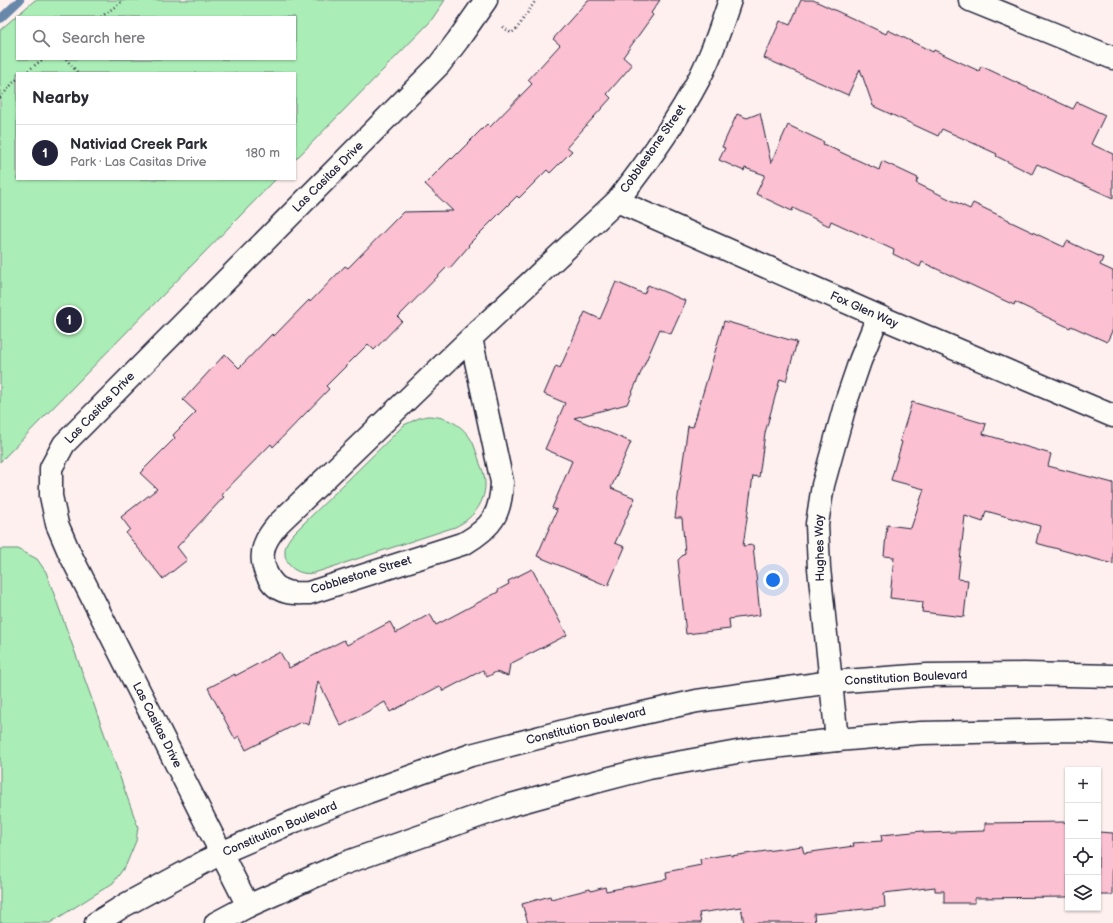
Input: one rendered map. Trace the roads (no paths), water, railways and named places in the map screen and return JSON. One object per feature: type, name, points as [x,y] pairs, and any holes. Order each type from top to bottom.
[{"type":"street","name":"Las Casitas Drive","points":[[248,906],[66,545],[57,524],[51,496],[51,468],[64,444],[439,65],[486,0]]},
{"type":"street","name":"Cobblestone Street","points":[[471,338],[502,482],[500,504],[495,516],[487,527],[477,536],[465,543],[308,593],[298,594],[277,588],[265,570],[263,558],[264,545],[269,535],[279,523],[471,338],[617,201],[637,176],[683,107],[698,80],[716,40],[730,0]]},
{"type":"street","points":[[970,0],[1113,58]]},
{"type":"street","name":"Fox Glen Way","points":[[617,201],[878,316],[1113,416]]},
{"type":"street","name":"Hughes Way","points":[[836,740],[817,543],[817,524],[823,485],[846,402],[878,316]]},
{"type":"street","name":"Constitution Boulevard","points":[[96,923],[125,905],[222,853],[295,821],[368,792],[471,755],[576,728],[697,701],[831,682],[927,675],[1024,674],[1113,676]]},
{"type":"street","points":[[216,923],[248,906],[342,864],[500,808],[649,768],[754,749],[921,733],[1076,730],[1113,733]]},
{"type":"waterway","points":[[0,19],[20,0]]},
{"type":"place","name":"Nativiad Creek Park","points":[[69,320]]}]
